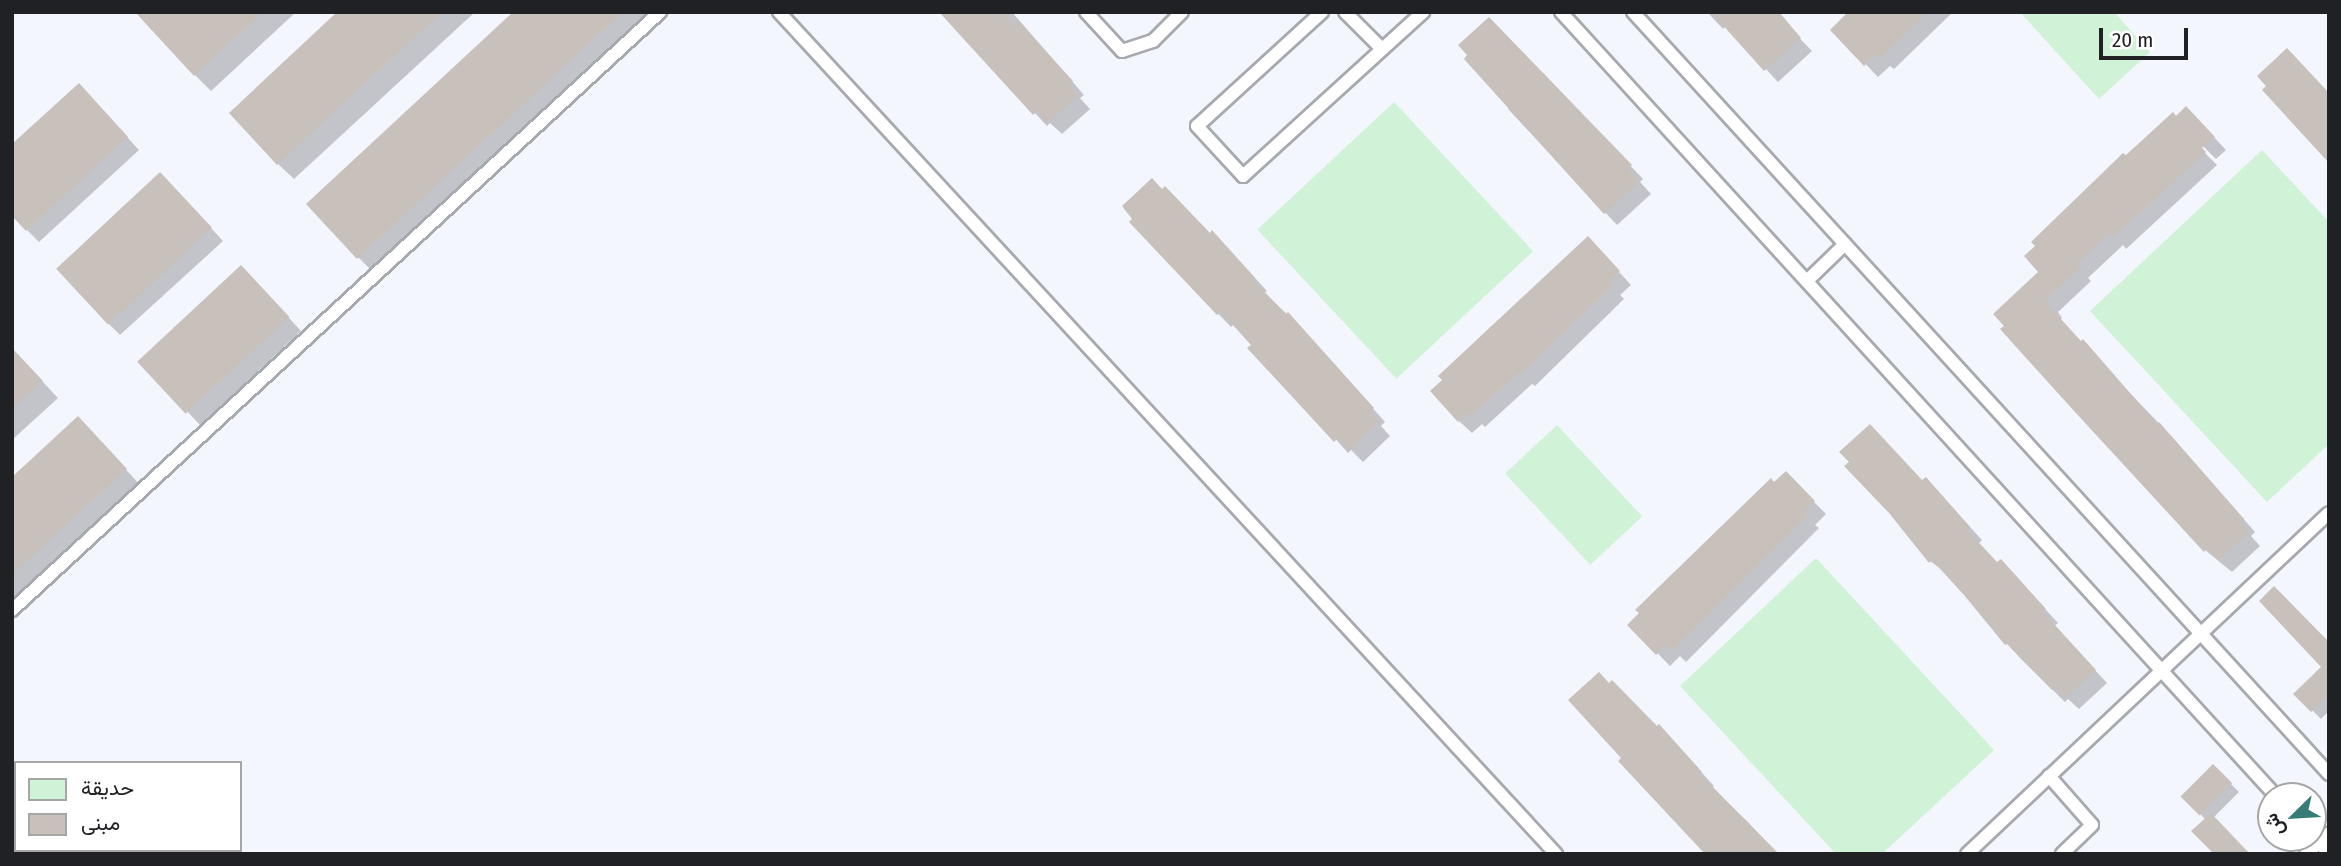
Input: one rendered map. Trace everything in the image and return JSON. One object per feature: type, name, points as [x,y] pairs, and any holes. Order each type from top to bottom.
[{"type":"lane","points":[[12,610],[660,12]]},
{"type":"lane","points":[[779,12],[1556,854]]},
{"type":"lane","points":[[1086,12],[1122,51],[1153,41],[1182,12]]},
{"type":"lane","points":[[1322,12],[1197,126],[1243,176],[1423,12]]},
{"type":"lane","points":[[1345,12],[1382,49]]},
{"type":"lane","points":[[1561,12],[2263,782]]},
{"type":"lane","points":[[1633,12],[2329,774]]},
{"type":"lane","points":[[1807,281],[1845,244]]},
{"type":"lane","points":[[1967,854],[2200,634],[2326,520]]},
{"type":"lane","points":[[2049,776],[2092,825],[2062,854]]},
{"type":"green space","points":[[2020,12],[2114,12],[2150,52],[2099,99]]},
{"type":"green space","points":[[1394,102],[1533,251],[1396,379],[1257,230]]},
{"type":"green space","points":[[2262,150],[2329,222],[2329,444],[2267,502],[2090,311]]},
{"type":"green space","points":[[1557,425],[1642,516],[1590,565],[1505,473]]},
{"type":"green space","points":[[1816,558],[1994,750],[1882,854],[1836,854],[1680,686]]},
{"type":"building","points":[[135,12],[263,12],[194,76]]},
{"type":"building","points":[[337,12],[442,12],[277,165],[229,113]]},
{"type":"building","points":[[513,12],[623,12],[357,259],[306,204]]},
{"type":"building","points":[[939,12],[1002,12],[1014,25],[1018,21],[1073,81],[1069,85],[1079,95],[1048,123],[1037,111],[1033,115]]},
{"type":"building","points":[[1711,12],[1779,12],[1801,38],[1764,71]]},
{"type":"building","points":[[1848,12],[1928,12],[1880,58],[1876,54],[1864,66],[1830,30]]},
{"type":"building","points":[[1489,17],[1632,165],[1628,169],[1640,181],[1604,214],[1464,59],[1467,55],[1458,45]]},
{"type":"building","points":[[2287,48],[2329,93],[2329,163],[2262,90],[2266,86],[2257,76]]},
{"type":"building","points":[[79,83],[128,137],[26,231],[12,216],[12,144]]},
{"type":"building","points":[[2186,106],[2215,137],[2202,148],[2206,152],[2113,238],[2109,234],[2077,264],[2080,268],[2046,299],[2051,304],[2049,306],[2081,341],[2083,339],[2157,424],[2159,422],[2244,519],[2240,522],[2249,532],[2219,560],[2207,548],[2204,552],[2075,412],[2000,329],[2004,326],[1993,314],[2038,272],[2024,256],[2035,246],[2031,242],[2123,153],[2126,155],[2173,112],[2176,116]]},
{"type":"building","points":[[160,172],[212,228],[108,324],[56,269]]},
{"type":"building","points":[[1152,178],[1162,189],[1165,186],[1210,233],[1212,230],[1255,278],[1253,280],[1286,314],[1288,312],[1374,408],[1370,412],[1379,422],[1349,451],[1338,438],[1334,442],[1247,348],[1251,345],[1221,312],[1217,315],[1129,222],[1132,219],[1122,206]]},
{"type":"building","points":[[1588,236],[1620,271],[1609,281],[1613,285],[1521,375],[1519,372],[1472,416],[1468,413],[1458,422],[1430,391],[1442,380],[1438,376]]},
{"type":"building","points":[[241,265],[289,317],[186,414],[137,362]]},
{"type":"building","points":[[12,348],[43,381],[12,409]]},
{"type":"building","points":[[78,416],[127,469],[12,575],[12,477]]},
{"type":"building","points":[[1870,424],[1922,480],[1926,477],[1970,527],[1967,530],[1997,562],[2001,559],[2046,609],[2043,612],[2096,670],[2065,698],[2055,688],[2052,690],[2007,644],[2005,645],[1964,595],[1932,560],[1929,563],[1889,513],[1844,466],[1849,462],[1839,452]]},
{"type":"building","points":[[1786,471],[1815,501],[1804,511],[1808,515],[1672,651],[1666,645],[1656,655],[1627,625],[1639,613],[1635,610],[1771,478],[1774,482]]},
{"type":"building","points":[[2274,586],[2329,642],[2329,695],[2311,712],[2293,694],[2321,667],[2259,601]]},
{"type":"building","points":[[1599,672],[1609,683],[1612,680],[1657,726],[1659,724],[1702,772],[1700,774],[1779,854],[1705,854],[1618,761],[1621,758],[1568,700]]},
{"type":"building","points":[[2213,764],[2232,783],[2200,816],[2180,797]]},
{"type":"building","points":[[2211,813],[2250,854],[2214,854],[2191,831]]}]
